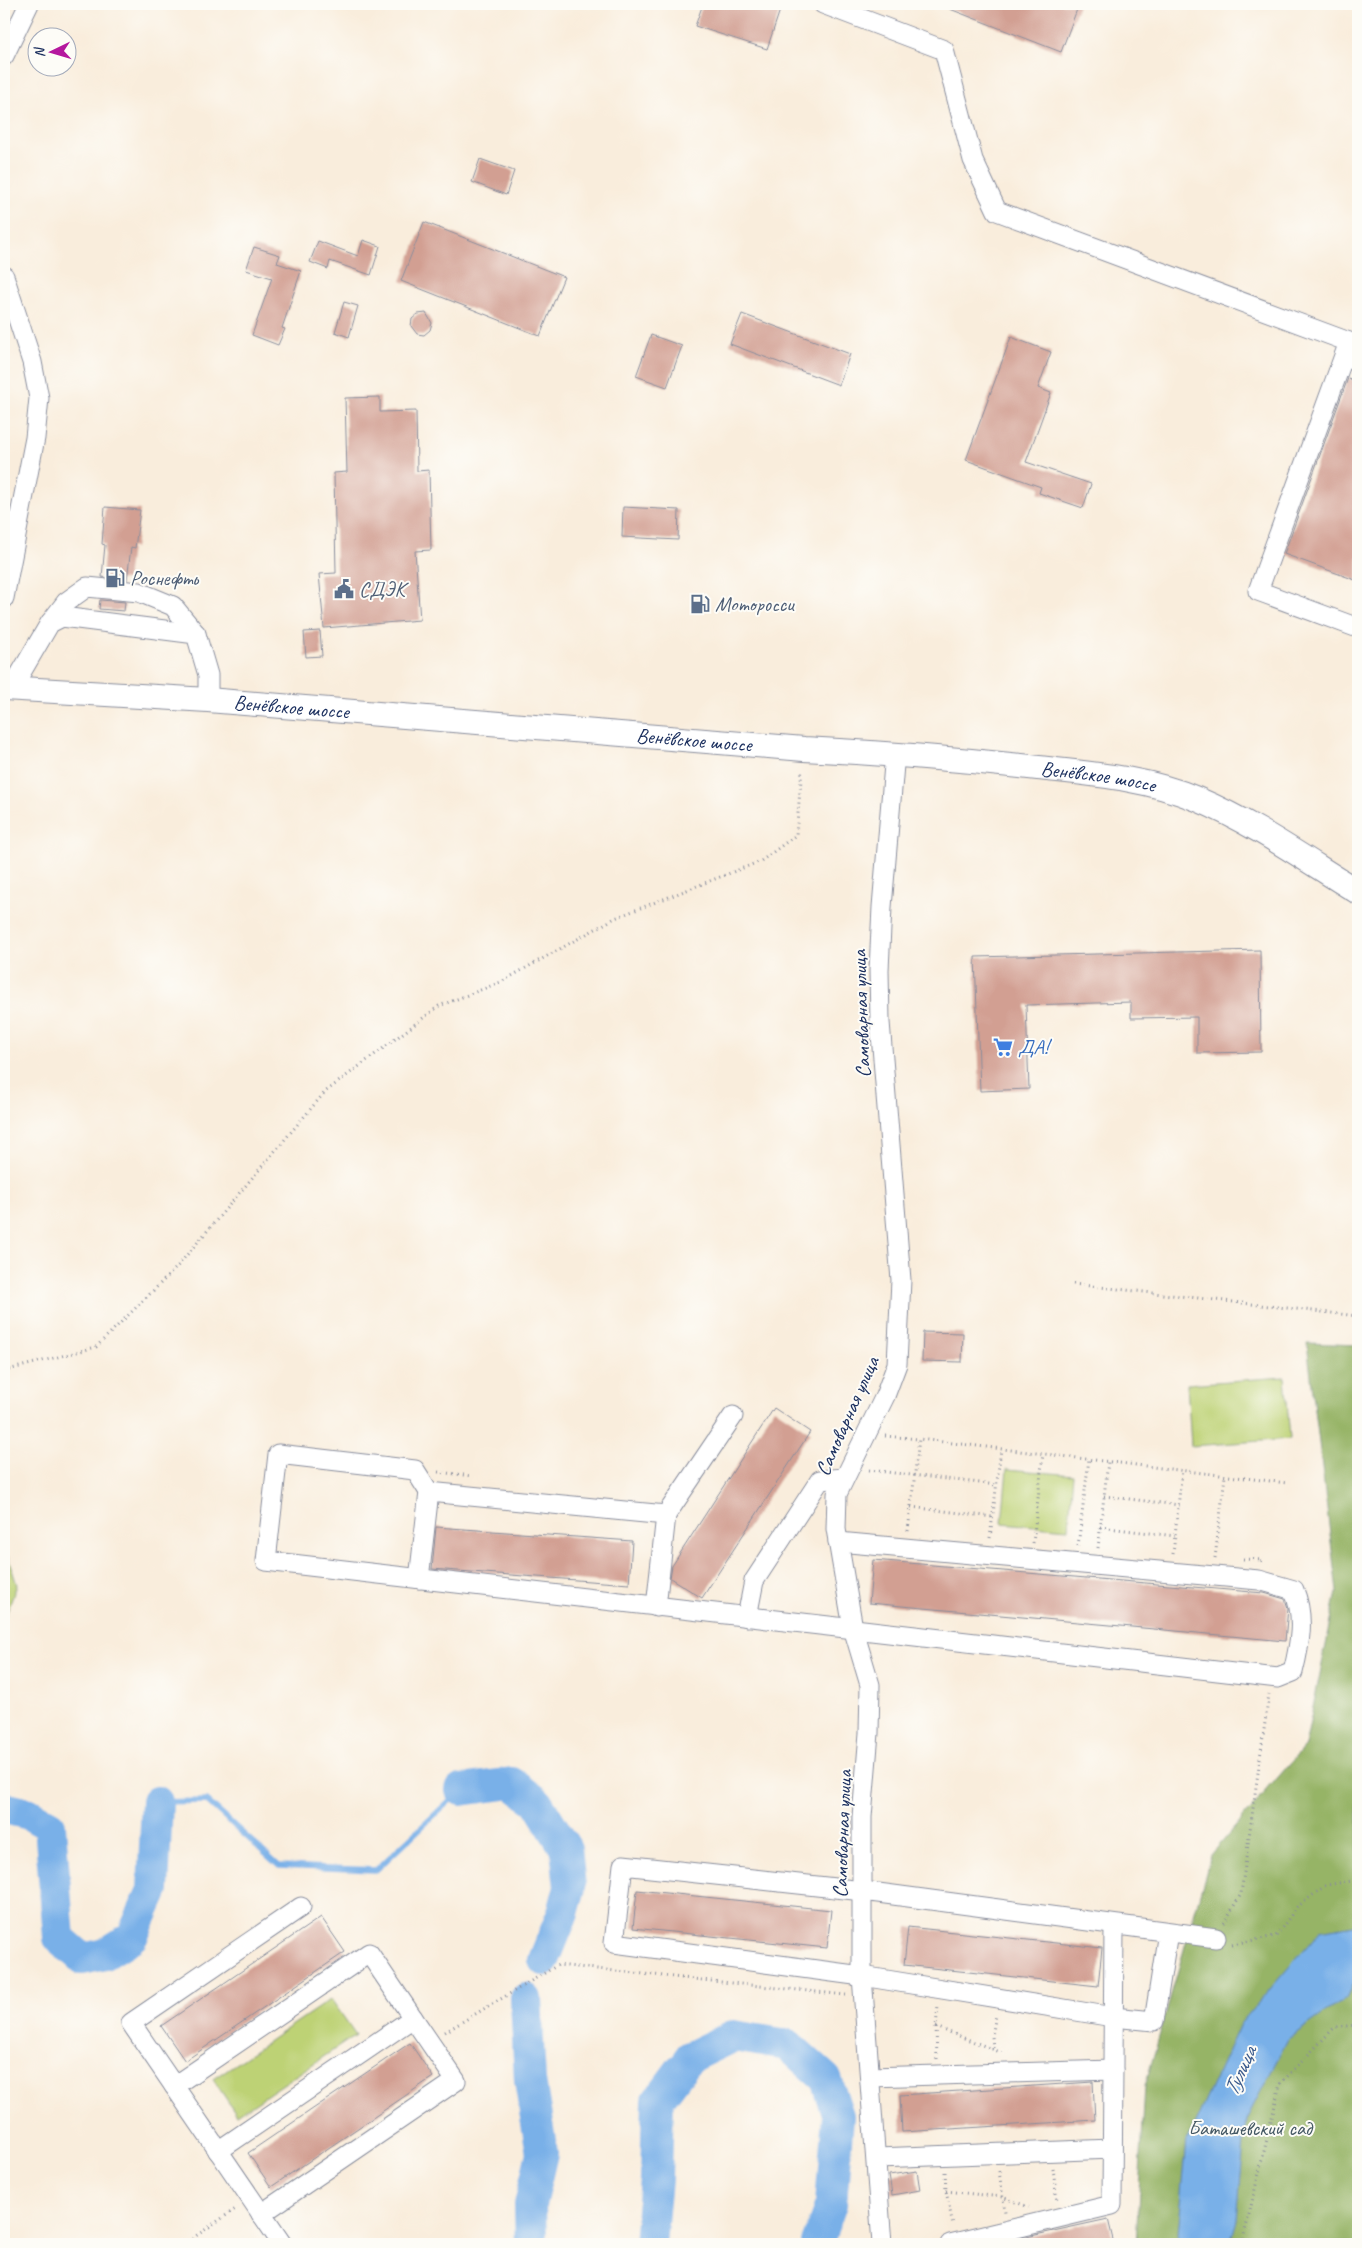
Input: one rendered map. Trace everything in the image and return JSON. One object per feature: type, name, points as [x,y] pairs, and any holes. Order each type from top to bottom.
[{"type":"main road","name":"Венёвское шоссе","points":[[8,688],[208,700],[804,749],[895,753],[1092,774],[1149,783],[1197,799],[1234,818],[1358,892]]},
{"type":"street","points":[[4,56],[29,4]]},
{"type":"street","points":[[823,4],[944,50],[973,160],[997,211],[1354,344],[1258,591],[1358,628]]},
{"type":"street","points":[[4,276],[32,362],[38,398],[36,438],[4,598]]},
{"type":"street","points":[[8,688],[50,623],[66,602],[86,587],[139,592],[173,606],[196,634],[208,675],[208,700]]},
{"type":"street","points":[[50,623],[62,617],[196,634]]},
{"type":"street","name":"Самоварная улица","points":[[882,2244],[862,1976],[862,1817],[870,1733],[870,1685],[853,1628],[836,1529],[838,1494],[846,1473],[885,1396],[897,1364],[902,1280],[880,1022],[879,970],[882,907],[895,753]]},
{"type":"street","points":[[656,1607],[666,1515],[733,1416]]},
{"type":"street","points":[[419,1579],[428,1492],[416,1470],[278,1454],[266,1561],[747,1618],[853,1628],[1278,1678],[1293,1672],[1299,1649],[1301,1607],[1294,1590],[1259,1580],[838,1542]]},
{"type":"street","points":[[747,1618],[754,1581],[820,1480],[846,1473]]},
{"type":"street","points":[[428,1492],[666,1515]]},
{"type":"street","points":[[1168,1932],[1154,2021],[1113,2017],[862,1976],[614,1943],[623,1865],[863,1890],[1216,1938]]},
{"type":"street","points":[[282,2244],[131,2023],[301,1907]]},
{"type":"street","points":[[953,2243],[1112,2205],[1114,1925]]},
{"type":"street","points":[[174,2086],[369,1952],[456,2081],[261,2214]]},
{"type":"street","points":[[218,2151],[413,2018]]},
{"type":"street","points":[[870,2077],[1113,2070]]},
{"type":"street","points":[[877,2158],[1112,2149]]},
{"type":"path","points":[[4,1370],[96,1347],[175,1269],[325,1092],[439,1006],[501,982],[615,918],[761,861],[796,835],[804,749]]},
{"type":"path","points":[[1073,1284],[1358,1316]]},
{"type":"path","points":[[866,1433],[1287,1483]]},
{"type":"path","points":[[906,1548],[919,1439]]},
{"type":"path","points":[[988,1556],[1001,1449]]},
{"type":"path","points":[[1031,1560],[1043,1454]]},
{"type":"path","points":[[1076,1564],[1088,1459]]},
{"type":"path","points":[[1096,1566],[1108,1462]]},
{"type":"path","points":[[1171,1572],[1182,1470]]},
{"type":"path","points":[[846,1473],[915,1476],[997,1486]]},
{"type":"path","points":[[1213,1576],[1225,1476]]},
{"type":"path","points":[[1104,1496],[1178,1505]]},
{"type":"path","points":[[911,1507],[993,1517]]},
{"type":"path","points":[[1100,1527],[1175,1536]]},
{"type":"path","points":[[1272,1677],[1241,1894],[1216,1938],[1230,1944],[1276,1936],[1297,1907],[1326,1885],[1358,1880]]},
{"type":"path","points":[[429,2041],[558,1965],[863,1996]]},
{"type":"path","points":[[938,2075],[936,2027],[940,1989]]},
{"type":"path","points":[[997,2073],[992,2036],[1000,1999]]},
{"type":"path","points":[[1242,2244],[1280,2084],[1335,2027],[1358,2026]]},
{"type":"path","points":[[936,2027],[994,2048],[1008,2056]]},
{"type":"path","points":[[946,2191],[1002,2196],[1059,2218],[1051,2152]]},
{"type":"path","points":[[996,2154],[1002,2196],[1010,2230]]},
{"type":"path","points":[[944,2156],[946,2191],[953,2243]]},
{"type":"path","points":[[184,2244],[250,2198]]},
{"type":"green space","name":"Баташевский сад","points":[[1307,1343],[1358,1345],[1358,2244],[1136,2244],[1145,2086],[1211,1855],[1305,1746],[1337,1592]]},
{"type":"green space","points":[[1285,1377],[1290,1439],[1191,1446],[1187,1384]]},
{"type":"green space","points":[[1007,1469],[1073,1475],[1068,1529],[1002,1523]]},
{"type":"green space","points":[[4,1545],[17,1585],[4,1620]]},
{"type":"green space","points":[[331,1999],[356,2035],[237,2115],[213,2079]]},
{"type":"water","name":"Тулица","points":[[1358,1924],[1358,1973],[1346,1998],[1288,2039],[1246,2120],[1237,2220],[1230,2244],[1177,2244],[1187,2141],[1240,2024],[1320,1931]]},
{"type":"building","points":[[703,4],[782,4],[767,49],[695,26]]},
{"type":"building","points":[[937,4],[1079,4],[1061,52]]},
{"type":"building","points":[[480,159],[514,171],[506,195],[472,182]]},
{"type":"building","points":[[424,222],[564,277],[540,336],[401,281]]},
{"type":"building","points":[[363,240],[380,246],[371,275],[330,261],[328,269],[310,262],[318,241],[358,256]]},
{"type":"building","points":[[254,247],[280,255],[277,263],[301,271],[282,328],[285,329],[278,345],[252,335],[272,278],[246,270]]},
{"type":"building","points":[[344,302],[358,306],[349,337],[335,332]]},
{"type":"building","points":[[426,313],[432,323],[430,330],[424,335],[417,334],[411,326],[412,319],[418,314]]},
{"type":"building","points":[[742,314],[850,354],[839,385],[730,344]]},
{"type":"building","points":[[651,335],[682,346],[667,387],[636,376]]},
{"type":"building","points":[[1011,337],[1051,352],[1038,388],[1051,393],[1026,462],[1091,484],[1083,508],[1039,493],[1041,487],[966,460]]},
{"type":"building","points":[[1348,378],[1358,382],[1358,581],[1284,554]]},
{"type":"building","points":[[380,397],[380,412],[416,411],[417,471],[429,470],[431,550],[415,551],[420,620],[324,628],[319,574],[336,573],[334,473],[347,472],[345,398]]},
{"type":"building","points":[[105,507],[140,510],[135,548],[131,547],[127,580],[102,577],[105,545],[102,544]]},
{"type":"building","points":[[623,507],[679,510],[678,540],[622,537]]},
{"type":"building","points":[[100,600],[125,602],[124,611],[99,609]]},
{"type":"building","points":[[320,631],[322,656],[306,657],[304,632]]},
{"type":"building","points":[[1260,950],[1261,1052],[1197,1053],[1197,1017],[1131,1018],[1131,1002],[1026,1005],[1029,1089],[980,1091],[975,957]]},
{"type":"building","points":[[923,1332],[963,1333],[962,1362],[922,1361]]},
{"type":"building","points":[[774,1408],[810,1432],[702,1598],[670,1578],[672,1566]]},
{"type":"building","points":[[436,1527],[632,1541],[629,1584],[432,1569]]},
{"type":"building","points":[[873,1560],[1264,1593],[1285,1599],[1288,1608],[1285,1641],[869,1603]]},
{"type":"building","points":[[637,1890],[831,1910],[827,1948],[633,1928]]},
{"type":"building","points":[[321,1917],[345,1952],[185,2061],[161,2026]]},
{"type":"building","points":[[908,1927],[1102,1948],[1098,1986],[904,1965]]},
{"type":"building","points":[[410,2043],[433,2077],[271,2187],[248,2153]]},
{"type":"building","points":[[1093,2082],[1095,2120],[902,2132],[900,2095]]},
{"type":"building","points":[[917,2171],[920,2190],[892,2195],[889,2175]]},
{"type":"building","points":[[1108,2219],[1114,2244],[1022,2244],[1022,2238]]},
{"type":"waterway","points":[[461,1790],[512,1783],[537,1802],[566,1849],[570,1887],[563,1913],[544,1960]]},
{"type":"waterway","points":[[157,1802],[207,1801],[279,1866],[376,1870],[461,1790]]},
{"type":"waterway","points":[[4,1808],[29,1814],[50,1826],[59,1938],[83,1959],[105,1954],[132,1937],[153,1890],[157,1802]]},
{"type":"waterway","points":[[526,1999],[530,2081],[542,2153],[530,2205],[531,2244]]},
{"type":"waterway","points":[[650,2244],[656,2179],[658,2100],[690,2057],[733,2036],[788,2045],[826,2079],[838,2116],[831,2204],[817,2244]]},
{"type":"place","name":"Роснефть","points":[[115,578]]},
{"type":"place","name":"СДЭК","points":[[344,589]]},
{"type":"place","name":"Моторосси","points":[[700,604]]},
{"type":"place","name":"ДА!","points":[[1003,1047]]}]
